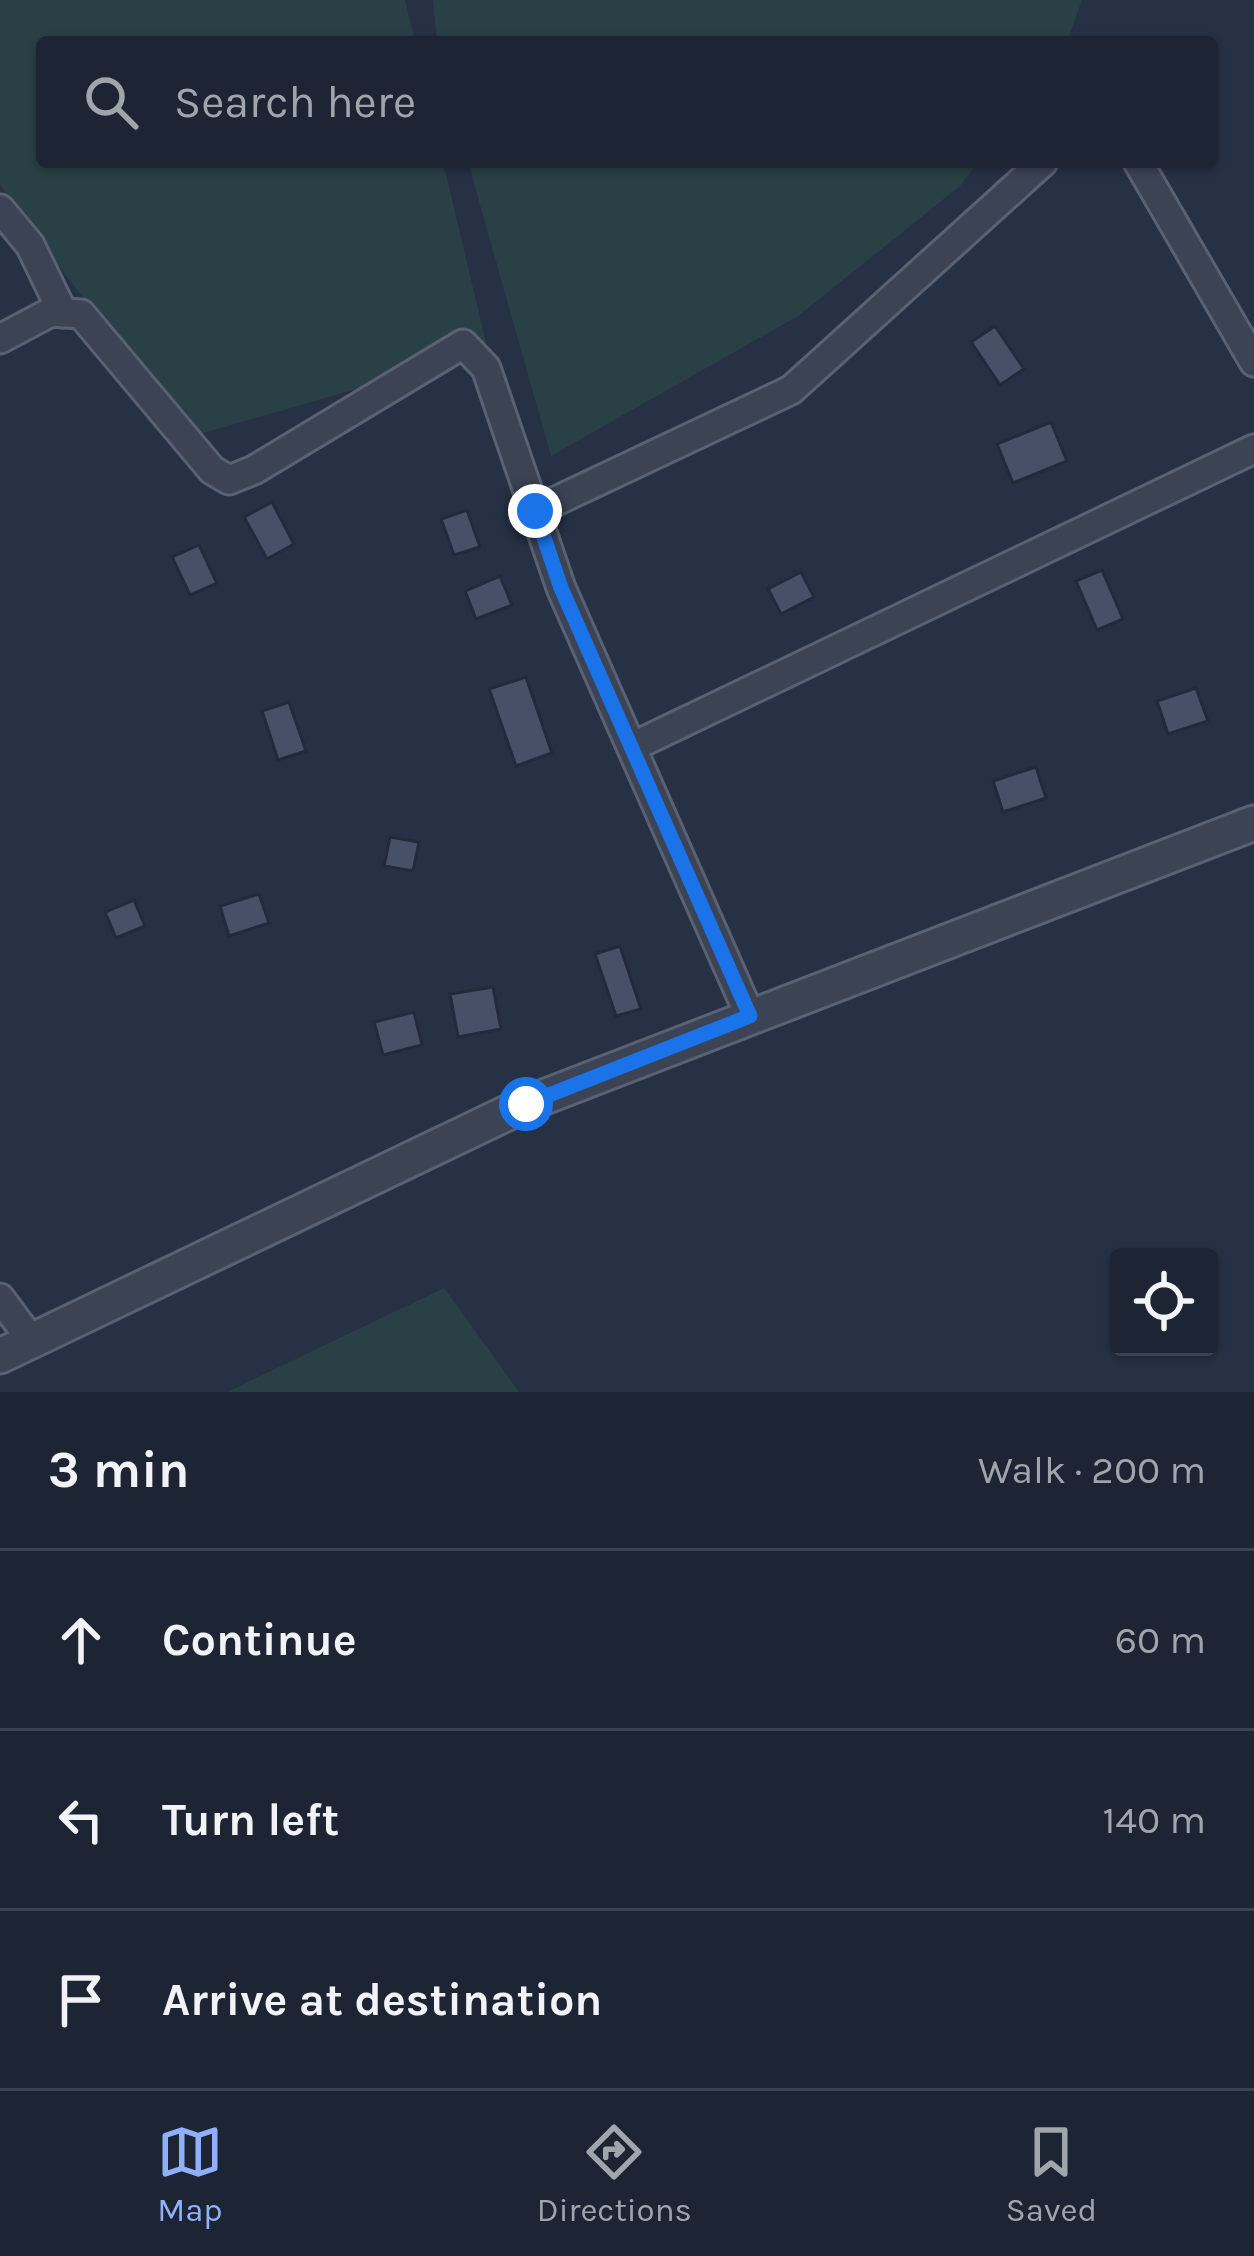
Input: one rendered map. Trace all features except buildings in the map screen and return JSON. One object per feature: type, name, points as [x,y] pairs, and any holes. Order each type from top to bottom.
[{"type":"street","points":[[535,511],[790,391],[1036,168]]},
{"type":"street","points":[[1141,168],[1254,362]]},
{"type":"street","points":[[0,209],[30,245],[63,313]]},
{"type":"street","points":[[0,339],[51,312],[81,314],[212,470],[229,480],[254,470],[463,344],[486,368],[561,588],[750,1016]]},
{"type":"street","points":[[632,748],[1254,449]]},
{"type":"street","points":[[0,1356],[526,1104],[1254,823]]},
{"type":"street","points":[[0,1298],[32,1341]]},
{"type":"green space","points":[[0,0],[405,0],[414,36],[36,36],[36,168],[444,168],[488,351],[186,438],[0,185]]},
{"type":"green space","points":[[433,0],[1082,0],[1069,36],[436,36]]},
{"type":"green space","points":[[470,168],[974,168],[960,186],[798,316],[551,456]]},
{"type":"green space","points":[[444,1288],[519,1392],[227,1392]]},
{"type":"route","points":[[526,1104],[750,1016],[561,588],[535,511]]}]
